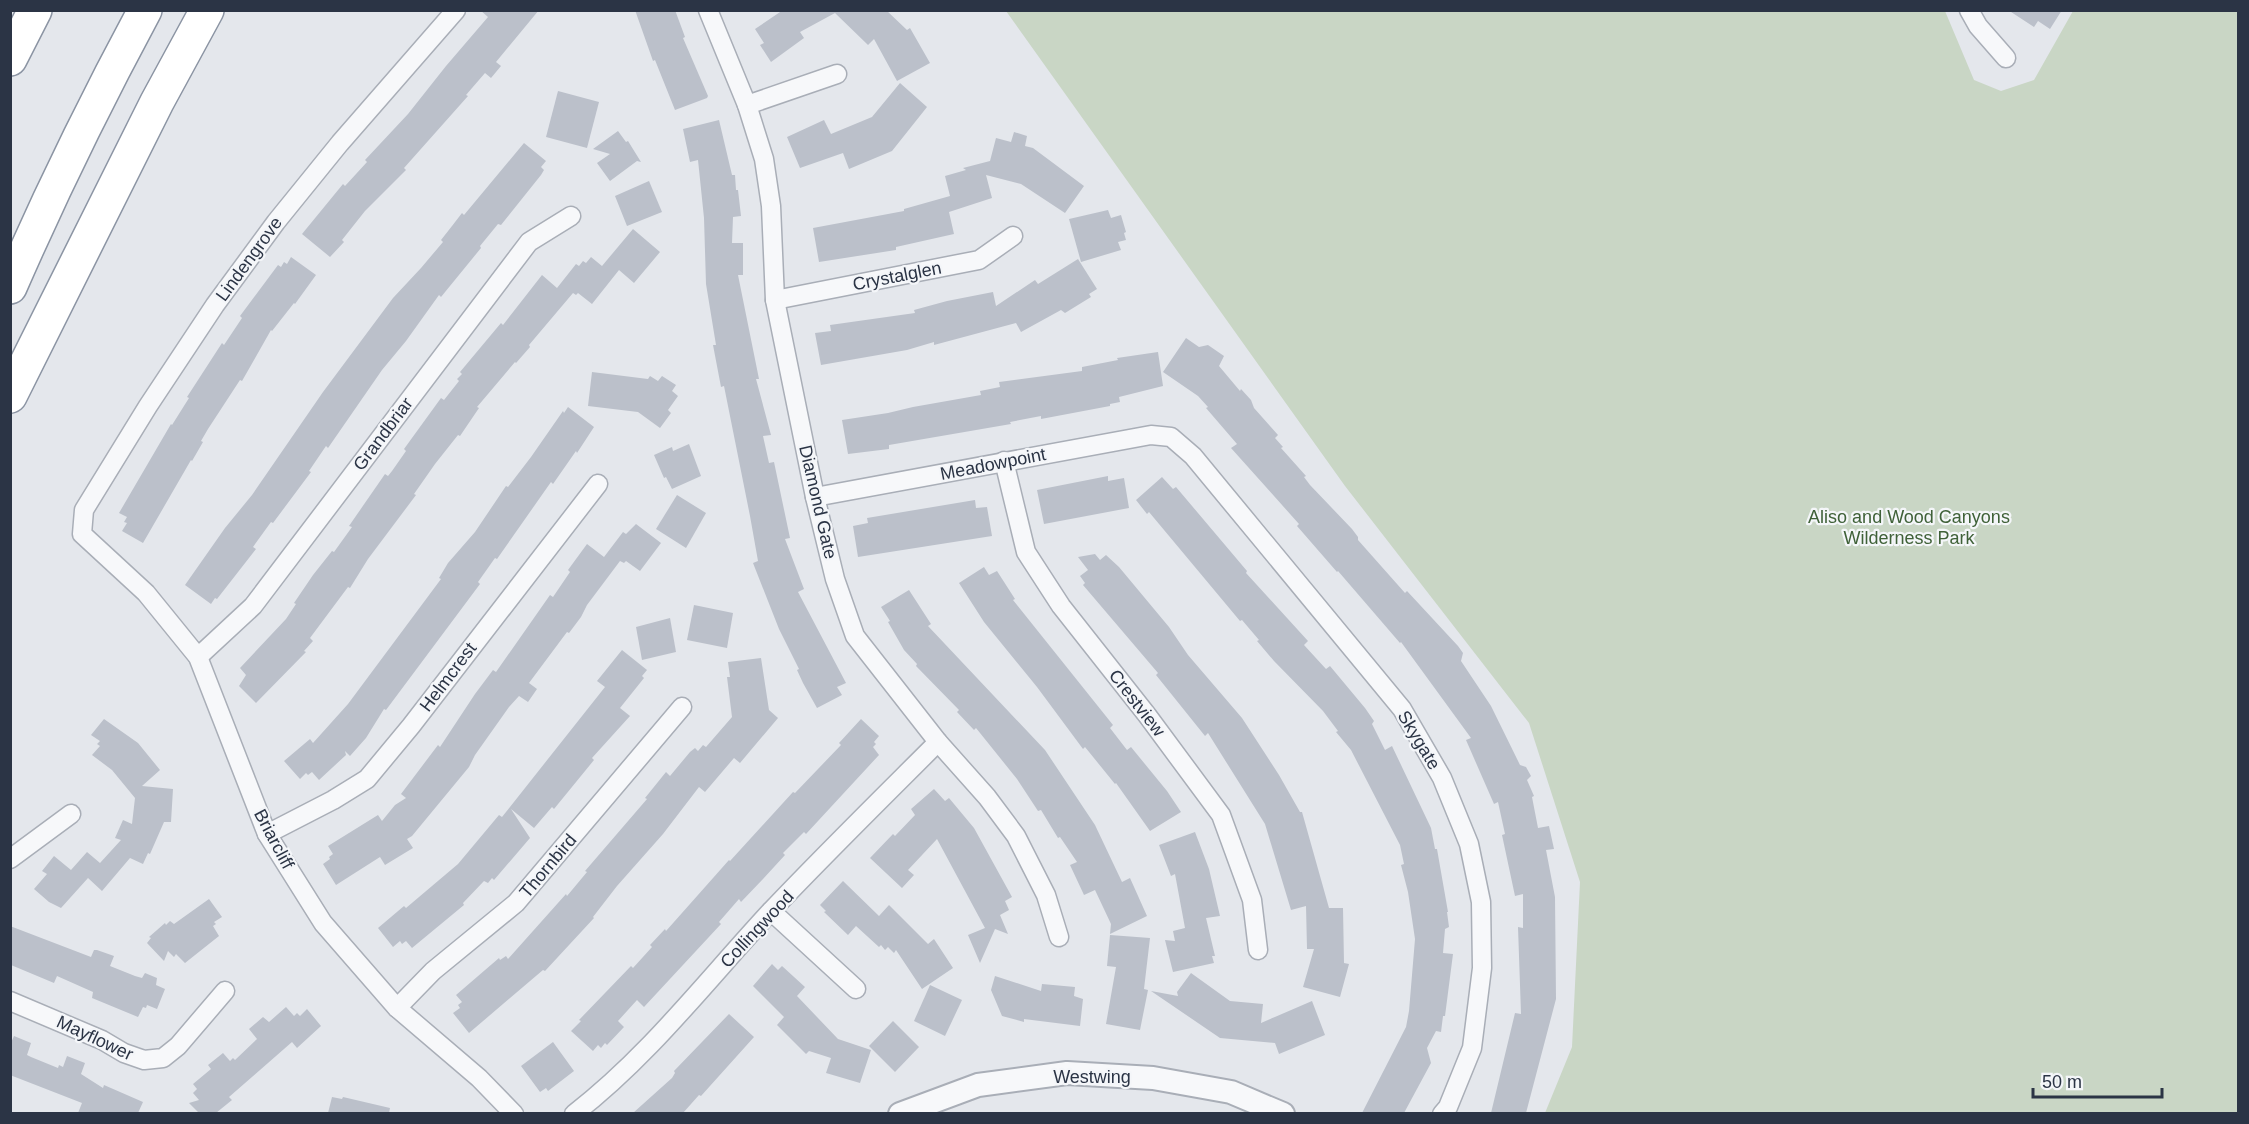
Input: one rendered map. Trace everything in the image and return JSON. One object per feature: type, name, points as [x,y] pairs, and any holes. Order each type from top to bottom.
[{"type":"highway","points":[[10,59],[35,10]]},
{"type":"highway","points":[[10,287],[50,197],[145,10]]},
{"type":"highway","points":[[10,396],[157,102],[207,10]]},
{"type":"street","name":"Lindengrove","points":[[82,534],[84,510],[148,406],[215,305],[276,222],[340,143],[456,10]]},
{"type":"street","name":"Diamond Gate","points":[[708,10],[747,105],[764,159],[771,206],[775,300],[815,497],[836,579],[855,636],[938,742],[987,797],[1016,836],[1046,895],[1059,937]]},
{"type":"street","points":[[1969,10],[1978,26],[2006,58]]},
{"type":"street","points":[[747,105],[837,74]]},
{"type":"street","name":"Grandbriar","points":[[198,657],[253,606],[529,242],[571,216]]},
{"type":"street","name":"Crystalglen","points":[[775,300],[978,260],[1012,236]]},
{"type":"street","name":"Meadowpoint","points":[[815,497],[1151,435],[1171,437]]},
{"type":"street","name":"Skygate","points":[[1171,437],[1193,456],[1402,710],[1442,778],[1469,843],[1480,902],[1482,968],[1472,1048],[1448,1107],[1442,1113]]},
{"type":"street","name":"Crestview","points":[[1004,461],[1026,552],[1060,606],[1148,715],[1221,815],[1252,900],[1257,950]]},
{"type":"street","name":"Helmcrest","points":[[267,834],[333,800],[367,779],[411,726],[598,484]]},
{"type":"street","name":"Briarcliff","points":[[82,534],[146,593],[198,657],[267,834],[323,923],[397,1008],[479,1078],[514,1113]]},
{"type":"street","name":"Thornbird","points":[[397,1008],[433,971],[516,903],[682,707]]},
{"type":"street","name":"Collingwood","points":[[574,1113],[598,1095],[671,1023],[771,911],[938,742]]},
{"type":"street","points":[[10,859],[71,814]]},
{"type":"street","points":[[771,911],[856,989]]},
{"type":"street","name":"Mayflower","points":[[10,1001],[144,1060],[163,1058],[178,1046],[225,991]]},
{"type":"street","name":"Westwing","points":[[900,1113],[978,1085],[1066,1073],[1153,1078],[1231,1092],[1283,1113]]},
{"type":"green space","name":"Aliso and Wood Canyons Wilderness Park","points":[[1006,11],[1945,11],[1974,80],[2001,91],[2034,80],[2073,11],[2238,11],[2238,1113],[1545,1113],[1572,1047],[1580,882],[1529,723],[1345,486]]},
{"type":"building","points":[[480,10],[539,10],[496,62],[501,66],[491,78],[485,73],[466,95],[468,96],[404,168],[406,170],[365,211],[342,240],[344,242],[330,257],[302,234],[343,184],[345,186],[367,162],[365,160],[408,114],[488,17]]},
{"type":"building","points":[[635,10],[675,10],[685,37],[683,38],[707,98],[675,110],[655,60],[653,61]]},
{"type":"building","points":[[783,10],[886,10],[907,30],[910,28],[930,63],[897,81],[874,39],[868,45],[835,13],[800,32],[804,38],[771,62],[760,45],[764,43],[755,29]]},
{"type":"building","points":[[2008,10],[2062,10],[2050,29],[2038,21],[2034,27]]},
{"type":"building","points":[[900,83],[927,107],[892,151],[849,169],[843,153],[800,168],[787,137],[824,120],[831,134],[872,117]]},
{"type":"building","points":[[558,91],[599,102],[587,148],[546,137]]},
{"type":"building","points":[[719,120],[732,175],[735,175],[736,190],[738,190],[741,216],[733,217],[732,243],[743,243],[743,275],[738,275],[759,379],[756,379],[771,435],[763,436],[769,463],[774,462],[790,538],[785,539],[804,589],[798,592],[846,683],[837,687],[842,695],[817,708],[797,670],[799,669],[779,629],[753,563],[758,561],[750,516],[724,386],[721,387],[713,345],[716,345],[706,284],[704,218],[698,160],[690,162],[683,129]]},
{"type":"building","points":[[618,131],[626,142],[628,141],[641,162],[637,161],[610,181],[597,163],[610,154],[593,149]]},
{"type":"building","points":[[1014,132],[1027,136],[1025,146],[1033,148],[1084,186],[1065,213],[1021,184],[986,175],[992,198],[949,212],[954,234],[896,247],[896,250],[819,262],[813,228],[904,211],[904,209],[950,196],[945,176],[966,170],[963,168],[990,161],[996,138],[1011,142]]},
{"type":"building","points":[[524,143],[546,161],[541,167],[544,170],[541,175],[501,225],[498,224],[441,297],[439,295],[382,370],[328,448],[326,446],[309,471],[311,472],[273,523],[271,522],[253,547],[256,549],[211,604],[185,585],[393,298],[443,242],[441,240],[462,213],[464,215]]},
{"type":"building","points":[[649,181],[662,212],[627,226],[615,196]]},
{"type":"building","points":[[1108,210],[1111,218],[1121,215],[1126,240],[1118,242],[1121,250],[1081,262],[1069,219]]},
{"type":"building","points":[[633,229],[660,252],[634,283],[619,270],[592,304],[578,293],[576,295],[573,293],[529,345],[530,347],[477,407],[479,408],[460,436],[458,435],[435,464],[414,494],[416,495],[368,559],[350,588],[348,587],[310,638],[313,641],[304,651],[306,652],[256,703],[239,686],[246,675],[240,668],[286,619],[313,575],[352,527],[349,526],[385,474],[388,476],[392,471],[406,451],[404,449],[441,398],[444,400],[459,381],[457,379],[462,374],[460,372],[501,323],[503,325],[542,275],[557,288],[576,264],[579,266],[583,261],[586,263],[591,257],[602,266]]},
{"type":"building","points":[[291,257],[316,275],[295,304],[271,330],[242,381],[240,380],[208,429],[201,441],[203,442],[143,543],[122,531],[127,523],[124,522],[127,517],[119,513],[171,424],[189,398],[187,397],[222,343],[224,345],[242,318],[240,316],[278,265],[281,267],[284,262],[287,264]]},
{"type":"building","points":[[1078,259],[1097,289],[1089,294],[1091,297],[1065,313],[1061,310],[1021,332],[1016,323],[934,345],[934,342],[907,350],[821,365],[815,333],[831,331],[830,325],[915,313],[914,310],[947,301],[993,292],[996,306],[1035,280],[1038,284]]},
{"type":"building","points":[[1186,338],[1199,347],[1208,345],[1224,356],[1219,366],[1240,391],[1241,389],[1251,400],[1254,408],[1278,435],[1275,438],[1283,447],[1281,448],[1306,476],[1304,477],[1310,485],[1352,529],[1358,540],[1405,593],[1407,591],[1458,646],[1463,653],[1461,661],[1491,706],[1520,765],[1526,767],[1531,776],[1527,780],[1534,796],[1532,797],[1538,828],[1549,826],[1554,849],[1546,850],[1555,897],[1556,999],[1526,1113],[1491,1113],[1515,1013],[1521,1014],[1518,927],[1523,928],[1523,894],[1515,896],[1502,835],[1505,834],[1498,802],[1494,804],[1466,740],[1471,738],[1401,642],[1337,572],[1297,526],[1299,524],[1231,448],[1237,444],[1206,408],[1208,407],[1198,396],[1163,372]]},
{"type":"building","points":[[1158,352],[1163,386],[1119,397],[1120,402],[1110,404],[1110,406],[1041,419],[1041,416],[1010,422],[1011,424],[889,445],[889,449],[848,454],[842,420],[981,395],[980,391],[1000,387],[999,382],[1082,371],[1082,367],[1118,360],[1117,358]]},
{"type":"building","points":[[592,372],[648,379],[650,376],[658,381],[662,376],[676,385],[672,391],[678,396],[668,410],[671,413],[660,428],[638,412],[588,406]]},
{"type":"building","points":[[568,407],[594,427],[577,453],[576,451],[553,484],[551,482],[478,582],[480,584],[386,710],[384,709],[366,738],[350,756],[345,751],[346,755],[319,780],[312,772],[308,775],[306,773],[300,779],[284,761],[310,739],[313,743],[348,704],[441,579],[439,578],[448,563],[475,532],[506,486],[508,487]]},
{"type":"building","points":[[689,444],[701,476],[672,489],[666,477],[664,478],[654,455],[672,447],[673,451]]},
{"type":"building","points":[[1108,476],[1108,481],[1124,478],[1129,508],[1044,524],[1037,490]]},
{"type":"building","points":[[1162,477],[1173,489],[1176,487],[1247,571],[1246,573],[1308,641],[1304,645],[1326,669],[1330,666],[1365,708],[1374,721],[1372,724],[1385,750],[1392,746],[1431,828],[1448,912],[1449,927],[1445,929],[1443,953],[1453,954],[1441,1032],[1436,1031],[1427,1048],[1431,1063],[1404,1113],[1362,1113],[1406,1027],[1409,1011],[1415,939],[1408,892],[1401,865],[1404,864],[1400,845],[1351,750],[1323,711],[1274,661],[1242,620],[1240,621],[1149,512],[1147,514],[1136,500]]},
{"type":"building","points":[[677,495],[706,513],[686,548],[656,529]]},
{"type":"building","points":[[975,500],[976,508],[987,507],[992,536],[858,557],[853,526],[868,523],[867,518]]},
{"type":"building","points":[[636,524],[661,543],[640,571],[626,561],[624,563],[620,561],[587,605],[581,617],[529,683],[537,689],[528,702],[519,696],[509,707],[469,767],[412,836],[407,839],[413,848],[385,865],[380,857],[336,885],[323,864],[333,854],[328,846],[378,815],[382,821],[395,805],[406,798],[401,794],[438,745],[440,747],[475,694],[493,670],[496,672],[550,595],[553,597],[570,572],[568,570],[587,544],[604,557],[623,532],[626,534]]},
{"type":"building","points":[[1095,554],[1100,560],[1106,555],[1119,567],[1169,627],[1188,655],[1242,718],[1302,812],[1329,908],[1343,908],[1344,963],[1349,964],[1340,997],[1303,987],[1314,949],[1307,949],[1306,906],[1291,910],[1265,824],[1208,733],[1205,736],[1156,675],[1158,673],[1083,585],[1085,583],[1080,576],[1088,570],[1078,557]]},
{"type":"building","points":[[984,567],[989,575],[997,571],[1015,599],[1013,600],[1113,725],[1110,728],[1127,750],[1131,747],[1181,812],[1150,831],[1116,783],[1085,747],[1083,749],[1037,687],[984,622],[959,583]]},
{"type":"building","points":[[909,590],[931,624],[928,626],[1045,750],[1095,825],[1122,882],[1130,878],[1147,916],[1110,934],[1111,924],[1095,890],[1084,895],[1070,865],[1077,862],[1060,837],[1058,838],[1041,810],[1038,811],[1017,779],[976,728],[974,730],[957,712],[959,710],[916,666],[917,664],[904,650],[881,607]]},
{"type":"building","points":[[694,605],[733,613],[727,648],[687,640]]},
{"type":"building","points":[[670,618],[676,652],[642,660],[636,627]]},
{"type":"building","points":[[622,650],[647,670],[642,676],[644,678],[620,708],[630,716],[592,758],[594,760],[554,809],[552,807],[534,828],[511,809],[530,838],[494,880],[492,878],[488,883],[484,881],[463,903],[464,905],[412,948],[406,941],[402,944],[400,941],[393,947],[378,928],[404,906],[406,908],[458,864],[499,815],[502,817],[605,687],[597,681]]},
{"type":"building","points":[[761,658],[769,710],[778,718],[740,763],[734,758],[705,792],[699,787],[663,834],[617,886],[594,918],[545,971],[543,970],[469,1033],[453,1013],[460,1008],[458,1005],[462,1002],[456,995],[499,958],[500,960],[506,956],[508,959],[566,894],[567,896],[587,872],[585,871],[647,799],[645,798],[666,772],[670,776],[690,752],[695,748],[698,751],[703,745],[706,747],[732,717],[727,677],[730,677],[728,662]]},
{"type":"building","points":[[104,719],[138,743],[160,770],[142,786],[173,789],[171,822],[164,822],[143,864],[130,858],[102,891],[88,878],[61,908],[49,902],[34,889],[47,874],[42,871],[54,856],[71,870],[87,852],[100,863],[121,840],[115,838],[123,820],[132,824],[135,798],[112,770],[92,755],[100,746],[97,744],[100,741],[91,735]]},
{"type":"building","points":[[861,719],[879,736],[873,747],[879,755],[806,834],[804,832],[783,853],[785,855],[741,902],[739,899],[719,922],[721,924],[644,1007],[637,1000],[618,1021],[624,1027],[607,1045],[605,1043],[601,1048],[598,1045],[593,1051],[571,1031],[581,1021],[579,1020],[631,966],[633,968],[652,947],[650,945],[665,929],[666,931],[793,792],[795,793],[841,745],[839,743]]},
{"type":"building","points":[[934,789],[945,801],[949,798],[974,828],[1012,897],[1005,901],[1009,910],[1000,915],[1008,934],[995,929],[980,963],[968,935],[985,928],[937,839],[908,870],[914,875],[902,888],[870,858],[915,815],[911,809]]},
{"type":"building","points":[[1195,832],[1209,869],[1220,916],[1206,918],[1215,956],[1212,956],[1214,963],[1173,972],[1165,940],[1175,941],[1173,931],[1185,928],[1175,874],[1171,876],[1159,845]]},
{"type":"building","points":[[843,881],[879,916],[889,905],[928,944],[934,939],[953,968],[922,989],[896,950],[894,953],[888,947],[885,950],[881,945],[879,947],[856,926],[848,935],[824,912],[826,911],[820,905]]},
{"type":"building","points":[[209,899],[222,917],[214,922],[216,924],[213,926],[219,936],[185,963],[176,954],[174,957],[168,951],[164,961],[147,943],[151,938],[149,937],[165,923],[166,925],[170,921],[174,924]]},
{"type":"building","points":[[10,926],[91,957],[94,950],[114,956],[110,966],[142,978],[145,973],[157,978],[156,985],[165,989],[157,1009],[147,1005],[146,1008],[143,1007],[138,1017],[92,998],[93,992],[57,976],[54,983],[11,965]]},
{"type":"building","points":[[1110,935],[1150,938],[1144,989],[1148,990],[1140,1030],[1106,1024],[1116,967],[1107,966]]},
{"type":"building","points":[[772,964],[778,970],[782,966],[805,987],[797,996],[838,1039],[871,1050],[860,1083],[826,1073],[831,1058],[809,1051],[806,1054],[777,1025],[784,1017],[753,986]]},
{"type":"building","points":[[1191,973],[1230,1001],[1263,1004],[1261,1023],[1312,1001],[1325,1035],[1279,1054],[1275,1043],[1220,1038],[1151,991],[1178,996],[1177,992]]},
{"type":"building","points":[[995,976],[1041,991],[1042,984],[1075,987],[1074,996],[1083,999],[1080,1026],[1024,1019],[1024,1022],[1002,1016],[991,990]]},
{"type":"building","points":[[930,985],[962,1000],[945,1036],[914,1021]]},
{"type":"building","points":[[286,1007],[294,1016],[297,1013],[300,1016],[307,1009],[321,1026],[297,1048],[292,1042],[229,1097],[232,1100],[216,1113],[199,1113],[189,1103],[199,1100],[193,1093],[197,1089],[193,1084],[211,1069],[208,1065],[223,1053],[230,1061],[233,1058],[235,1060],[257,1039],[249,1029],[263,1017],[269,1022]]},
{"type":"building","points":[[729,1014],[754,1037],[701,1096],[699,1095],[683,1113],[633,1113],[672,1078],[674,1071]]},
{"type":"building","points":[[893,1021],[919,1047],[895,1072],[869,1046]]},
{"type":"building","points":[[14,1036],[31,1043],[27,1055],[58,1068],[59,1065],[63,1067],[67,1056],[85,1063],[81,1074],[103,1088],[104,1085],[143,1102],[138,1113],[78,1113],[82,1103],[10,1075],[10,1045]]},
{"type":"building","points":[[553,1042],[574,1071],[548,1091],[546,1088],[540,1092],[521,1066]]},
{"type":"building","points":[[332,1097],[342,1099],[343,1097],[390,1108],[389,1113],[328,1113]]}]
